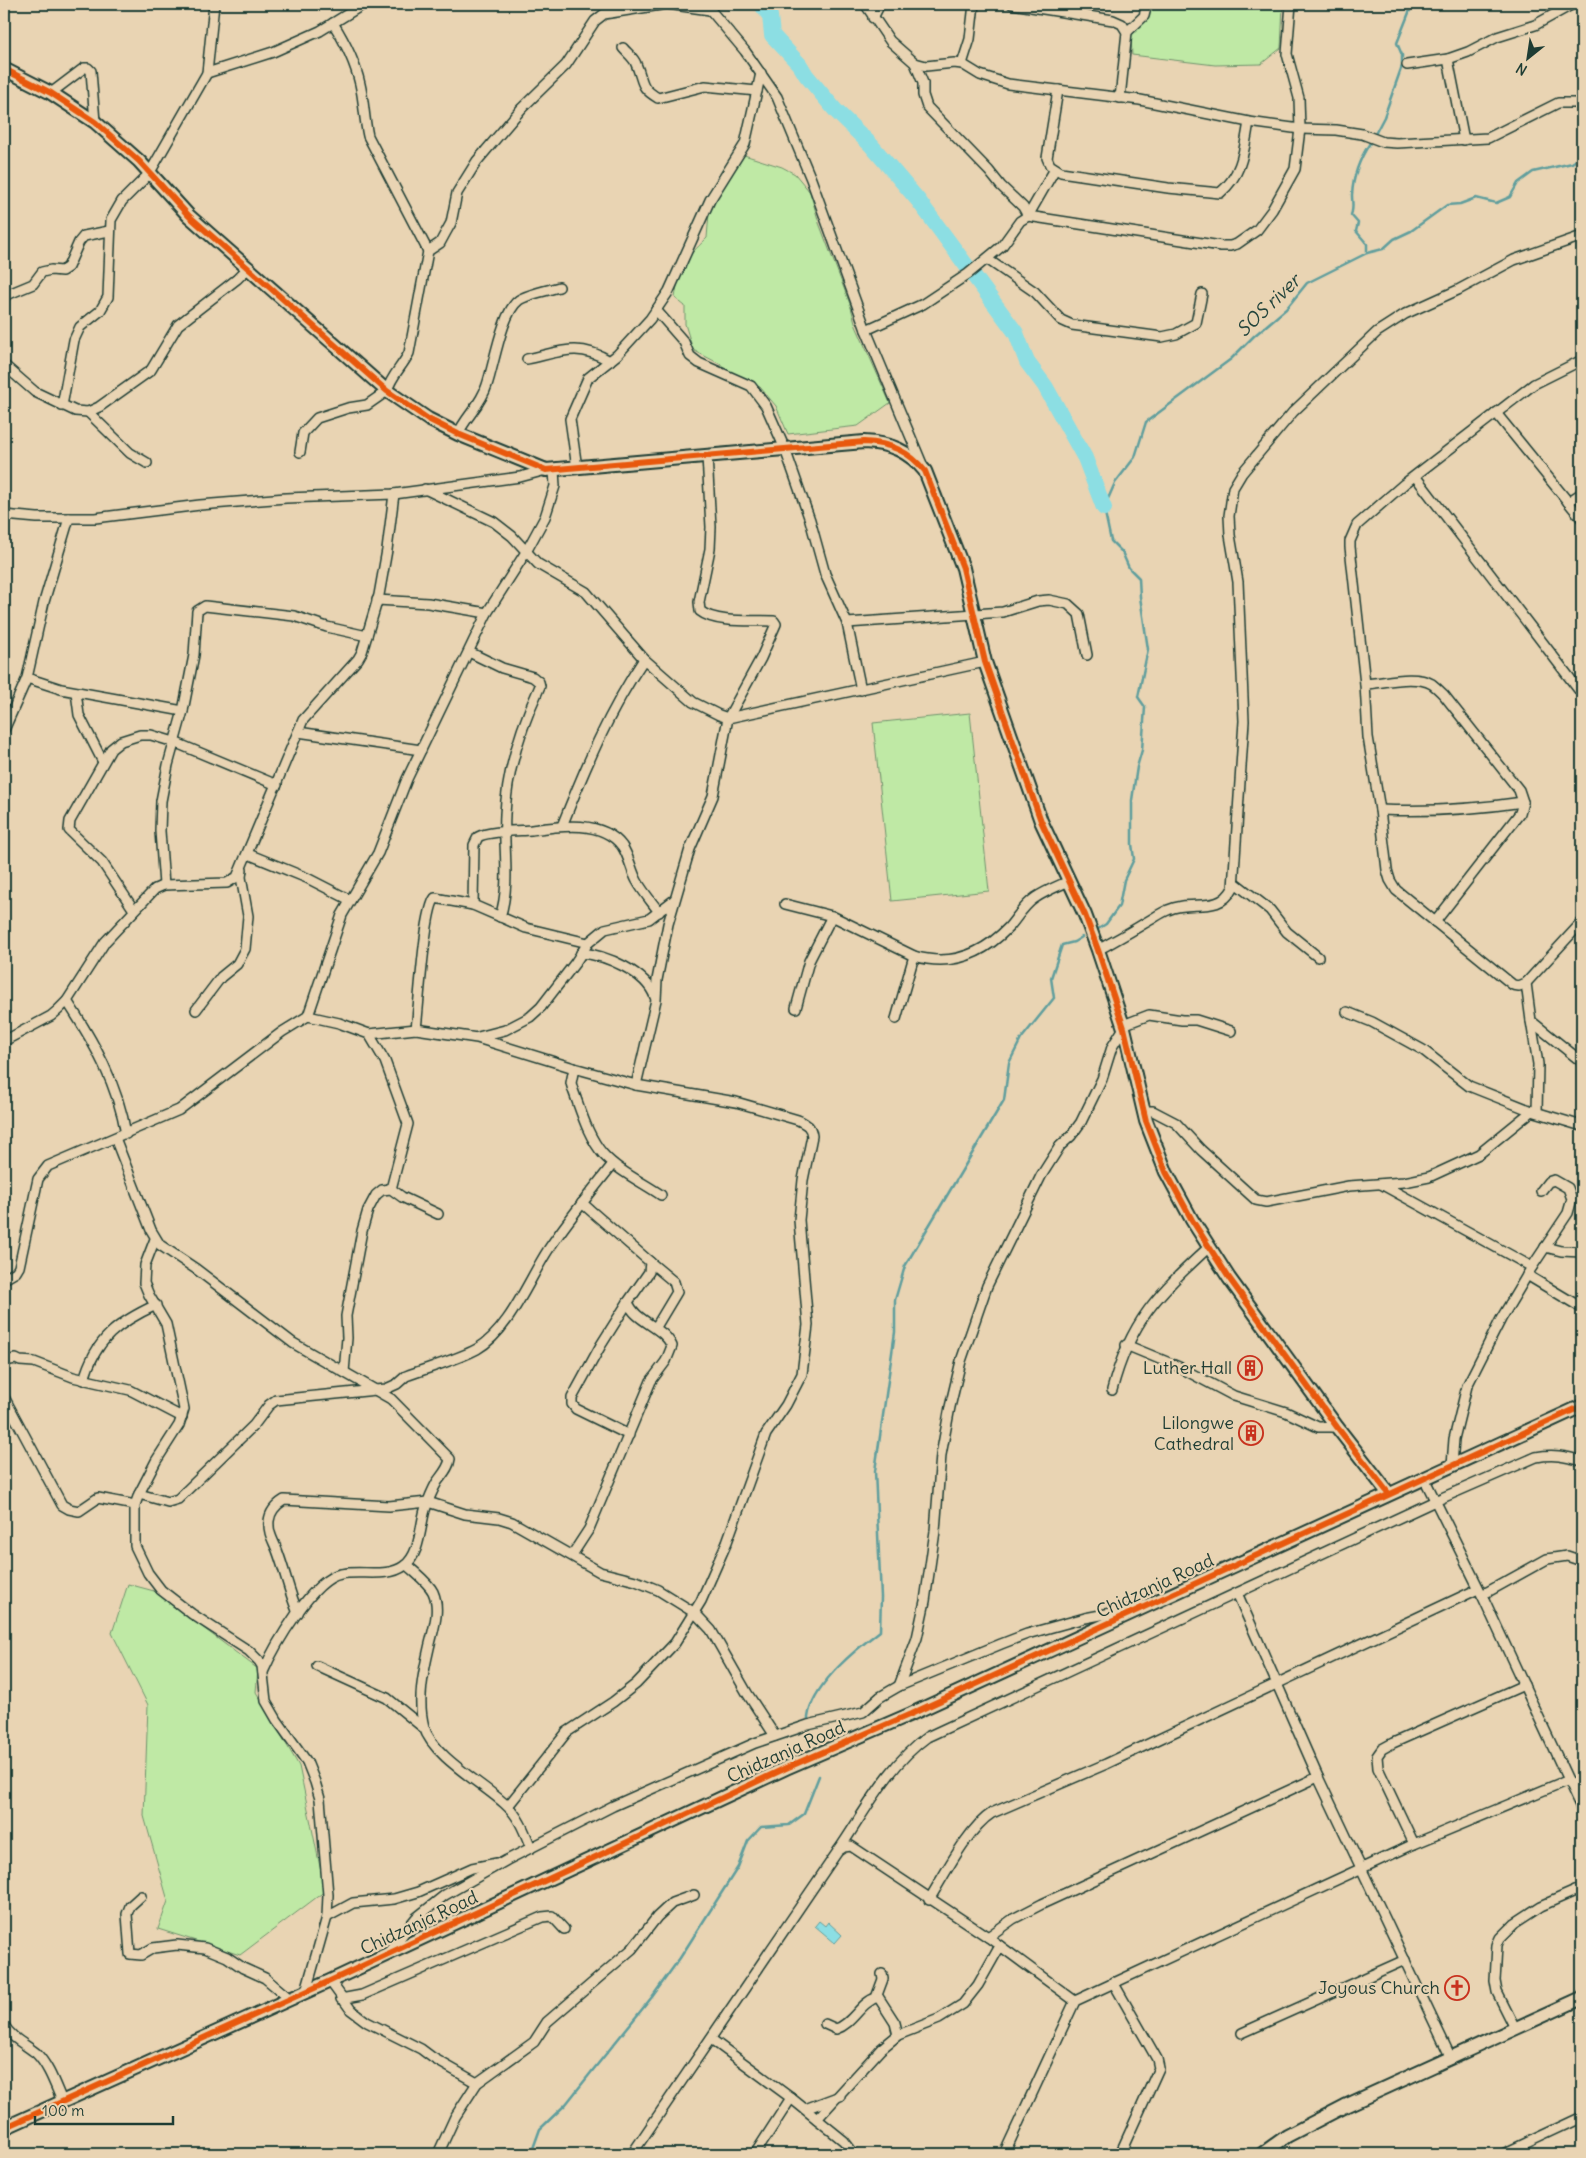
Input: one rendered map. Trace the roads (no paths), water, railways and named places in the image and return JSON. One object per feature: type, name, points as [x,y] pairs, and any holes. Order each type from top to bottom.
[{"type":"street","points":[[62,406],[74,340],[80,328],[100,310],[108,297],[109,231],[114,211],[150,174],[206,73],[214,4]]},
{"type":"street","points":[[206,73],[273,52],[320,31],[364,4]]},
{"type":"street","points":[[428,251],[440,243],[451,223],[457,192],[477,161],[522,108],[566,65],[595,22],[604,14],[667,4],[708,7],[761,73],[776,97],[789,125],[866,330],[963,568],[985,662],[1042,821],[1070,881],[1098,950],[1123,1027],[1143,1111],[1166,1172],[1209,1247],[1337,1427],[1389,1494]]},
{"type":"street","points":[[865,4],[890,41],[915,63],[926,66],[962,64],[980,75],[1008,84],[1140,100],[1249,122],[1300,129],[1336,130],[1362,134],[1383,142],[1488,138],[1558,103],[1574,104]]},
{"type":"street","points":[[873,18],[880,4]]},
{"type":"street","points":[[962,64],[970,40],[974,4]]},
{"type":"street","points":[[1012,4],[1113,20],[1122,24],[1127,32],[1120,98]]},
{"type":"street","points":[[1127,32],[1144,16],[1147,4]]},
{"type":"street","points":[[1028,216],[1230,246],[1243,241],[1256,230],[1285,190],[1295,169],[1300,129],[1299,98],[1287,54],[1292,4]]},
{"type":"street","points":[[1407,64],[1448,59],[1468,52],[1497,37],[1535,25],[1573,4]]},
{"type":"street","points":[[300,452],[303,433],[317,418],[348,408],[367,405],[387,391],[390,380],[405,362],[409,353],[428,251],[397,188],[368,136],[360,84],[346,44],[333,23]]},
{"type":"street","points":[[623,48],[636,63],[640,79],[646,91],[658,98],[705,86],[757,91]]},
{"type":"street","points":[[1448,59],[1464,140]]},
{"type":"street","points":[[915,63],[923,83],[922,96],[927,107],[1023,207],[1028,216]]},
{"type":"street","points":[[51,93],[84,68],[88,68],[91,71],[96,122]]},
{"type":"street","points":[[4,69],[51,93],[96,122],[124,147],[189,216],[249,267],[387,391],[428,419],[458,434],[550,470]]},
{"type":"street","points":[[577,468],[570,419],[588,378],[610,360],[656,310],[669,291],[710,200],[745,144],[761,73]]},
{"type":"street","points":[[1058,90],[1047,158],[1055,169],[1061,172],[1116,181],[1220,193],[1227,187],[1242,163],[1249,122]]},
{"type":"street","points":[[866,330],[923,304],[968,274],[1002,246],[1020,221],[1028,216],[1055,169]]},
{"type":"street","points":[[4,296],[33,284],[42,272],[51,270],[62,271],[68,267],[79,242],[84,236],[109,231]]},
{"type":"street","points":[[1098,950],[1167,910],[1183,905],[1212,905],[1218,903],[1230,894],[1234,882],[1244,721],[1238,582],[1232,554],[1229,516],[1231,497],[1236,481],[1292,412],[1377,332],[1391,322],[1476,282],[1514,260],[1582,236]]},
{"type":"street","points":[[986,259],[1035,292],[1061,320],[1084,327],[1169,337],[1196,323],[1202,294]]},
{"type":"street","points":[[4,365],[34,392],[75,412],[88,412],[150,370],[162,354],[178,325],[237,279],[249,267]]},
{"type":"street","points":[[458,434],[465,418],[480,404],[488,385],[507,317],[519,300],[559,287]]},
{"type":"street","points":[[656,310],[684,342],[690,356],[699,363],[751,386],[766,406],[785,449],[810,520],[825,574],[847,623],[861,690]]},
{"type":"street","points":[[527,359],[575,349],[595,352],[610,360]]},
{"type":"street","points":[[1582,360],[1534,384],[1415,476],[1364,517],[1356,525],[1350,541],[1365,684],[1368,736],[1390,880],[1402,896],[1507,982],[1519,986],[1526,983],[1582,922]]},
{"type":"street","points":[[88,412],[130,453],[146,463]]},
{"type":"street","points":[[1496,413],[1582,519]]},
{"type":"street","points":[[4,515],[69,518],[131,515],[200,505],[286,498],[394,494],[520,477],[550,470],[785,449],[878,443],[901,450],[918,462],[925,471]]},
{"type":"street","points":[[636,1085],[656,1000],[657,980],[663,945],[674,900],[690,849],[713,796],[728,718],[761,658],[776,624],[774,621],[722,619],[706,616],[700,611],[699,602],[710,549],[706,456]]},
{"type":"street","points":[[4,1279],[16,1272],[19,1267],[38,1180],[42,1172],[56,1162],[179,1110],[282,1032],[308,1016],[342,915],[378,853],[421,750],[487,613],[526,552],[548,509],[555,486],[550,470]]},
{"type":"street","points":[[1415,476],[1582,694]]},
{"type":"street","points":[[425,489],[494,522],[512,536],[531,559],[547,571],[586,592],[644,659],[693,702],[728,718],[985,662]]},
{"type":"street","points":[[1568,502],[1582,493]]},
{"type":"street","points":[[4,1041],[52,1016],[67,1001],[105,942],[155,889],[164,885],[227,883],[237,877],[277,786],[303,720],[358,659],[367,636],[377,600],[387,550],[394,494]]},
{"type":"street","points":[[4,730],[27,678],[44,602],[69,518]]},
{"type":"street","points":[[377,600],[428,603],[487,613]]},
{"type":"street","points":[[847,623],[1003,612],[1038,601],[1049,600],[1068,604],[1079,614],[1082,620],[1087,655]]},
{"type":"street","points":[[164,885],[160,817],[168,765],[183,711],[194,655],[195,615],[200,607],[294,616],[327,627],[367,636]]},
{"type":"street","points":[[469,652],[512,672],[533,677],[539,682],[540,686],[522,724],[510,774],[505,815],[507,891],[500,917]]},
{"type":"street","points":[[562,826],[588,762],[627,685],[644,659]]},
{"type":"street","points":[[27,678],[76,692],[183,711]]},
{"type":"street","points":[[1365,684],[1406,680],[1419,680],[1431,684],[1444,695],[1519,790],[1523,802],[1520,814],[1435,922]]},
{"type":"street","points":[[76,692],[79,715],[103,762]]},
{"type":"street","points":[[298,732],[421,750]]},
{"type":"street","points":[[134,910],[102,862],[69,830],[70,821],[115,744],[140,735],[150,735],[174,742],[277,786]]},
{"type":"street","points":[[1380,810],[1421,812],[1438,809],[1476,809],[1523,802]]},
{"type":"street","points":[[473,905],[475,841],[481,835],[562,826],[588,827],[608,834],[617,840],[624,850],[637,882],[659,912]]},
{"type":"street","points":[[248,854],[307,878],[350,900]]},
{"type":"street","points":[[196,1010],[220,977],[237,964],[245,949],[248,916],[241,877],[242,867]]},
{"type":"street","points":[[785,904],[832,916],[914,956],[926,960],[950,960],[975,954],[998,937],[1034,898],[1070,881]]},
{"type":"street","points":[[1234,882],[1270,910],[1287,932],[1318,957]]},
{"type":"street","points":[[416,1029],[426,935],[432,900],[438,897],[473,905],[526,928],[588,943]]},
{"type":"street","points":[[477,1038],[505,1030],[530,1017],[541,1007],[588,943],[604,929],[636,924],[648,920],[674,900]]},
{"type":"street","points":[[796,1008],[809,961],[832,916]]},
{"type":"street","points":[[581,953],[591,954],[621,965],[649,986],[656,1000]]},
{"type":"street","points":[[896,1019],[914,956]]},
{"type":"street","points":[[1143,1111],[1154,1111],[1176,1123],[1201,1150],[1261,1202],[1349,1186],[1404,1182],[1428,1177],[1479,1154],[1534,1111],[1538,1064],[1526,983]]},
{"type":"street","points":[[67,1001],[106,1068],[122,1112],[126,1134]]},
{"type":"street","points":[[1347,1012],[1372,1022],[1423,1050],[1469,1086],[1534,1111],[1582,1126]]},
{"type":"street","points":[[899,1686],[917,1638],[925,1601],[935,1530],[941,1455],[961,1361],[987,1286],[1041,1176],[1060,1146],[1071,1136],[1081,1122],[1102,1079],[1112,1048],[1123,1027],[1149,1015],[1196,1020],[1231,1031]]},
{"type":"street","points":[[308,1016],[339,1023],[369,1034],[416,1029],[477,1038],[636,1085],[762,1108],[807,1124],[811,1129],[812,1136],[803,1180],[799,1220],[808,1325],[802,1374],[790,1399],[766,1434],[727,1542],[695,1613],[675,1644],[636,1684],[613,1702],[567,1732],[508,1806]]},
{"type":"street","points":[[1531,1021],[1582,1062]]},
{"type":"street","points":[[369,1034],[385,1061],[408,1124],[391,1189]]},
{"type":"street","points":[[574,1068],[571,1083],[576,1099],[595,1142],[602,1153],[613,1164],[661,1195]]},
{"type":"street","points":[[115,1138],[155,1239],[160,1245],[196,1269],[272,1328],[391,1399],[450,1459],[428,1502],[417,1544],[407,1565],[399,1570],[388,1572],[340,1574],[329,1577],[315,1590],[298,1613],[273,1651],[263,1673]]},
{"type":"street","points":[[139,1494],[168,1502],[178,1499],[254,1425],[269,1405],[276,1400],[386,1389],[406,1376],[478,1348],[498,1330],[513,1310],[541,1260],[613,1164]]},
{"type":"street","points":[[1452,1466],[1454,1439],[1467,1386],[1501,1319],[1532,1267],[1568,1213],[1572,1199],[1568,1188],[1554,1180],[1548,1182],[1540,1191]]},
{"type":"street","points":[[1379,1184],[1532,1267]]},
{"type":"street","points":[[344,1372],[347,1338],[346,1316],[362,1231],[368,1210],[376,1196],[382,1190],[391,1189],[402,1197],[438,1214]]},
{"type":"street","points":[[582,1203],[674,1282],[677,1292],[656,1327]]},
{"type":"street","points":[[155,1239],[145,1265],[144,1283],[166,1324],[184,1409],[182,1418],[156,1460],[139,1494],[136,1506],[135,1546],[148,1573],[161,1590],[192,1614],[259,1660],[263,1673],[266,1701],[307,1762],[315,1782],[320,1799],[328,1874],[326,1916],[306,1991]]},
{"type":"street","points":[[1112,1390],[1119,1361],[1139,1320],[1179,1274],[1209,1247]]},
{"type":"street","points":[[1545,1247],[1561,1251],[1582,1252]]},
{"type":"street","points":[[629,1435],[576,1409],[572,1404],[572,1398],[601,1345],[649,1272],[650,1262]]},
{"type":"street","points":[[1527,1275],[1582,1308]]},
{"type":"street","points":[[572,1555],[589,1529],[651,1381],[666,1361],[672,1346],[668,1337],[630,1310],[628,1302]]},
{"type":"street","points":[[84,1380],[89,1362],[117,1326],[156,1305]]},
{"type":"street","points":[[1126,1345],[1179,1367],[1234,1396],[1286,1412],[1318,1427],[1337,1427]]},
{"type":"street","points":[[4,1361],[16,1359],[34,1362],[84,1380],[130,1390],[182,1418]]},
{"type":"street","points":[[4,1397],[62,1505],[79,1511],[98,1498],[136,1506]]},
{"type":"street","name":"Chidzanja Road","points":[[4,2128],[330,1981],[769,1776],[911,1714],[1424,1478],[1536,1429],[1582,1406]]},
{"type":"street","points":[[632,2154],[897,1764],[908,1752],[927,1737],[1435,1501],[1536,1458],[1549,1455],[1563,1456],[1582,1462]]},
{"type":"street","points":[[1424,1478],[1480,1592],[1582,1810]]},
{"type":"street","points":[[298,1613],[270,1535],[270,1519],[275,1506],[284,1500],[389,1506],[428,1502],[466,1514],[499,1518],[512,1522],[606,1575],[636,1581],[658,1590],[695,1613],[711,1630],[747,1693],[776,1736]]},
{"type":"street","points":[[930,1900],[972,1831],[986,1817],[1106,1764],[1277,1683],[1480,1592],[1547,1559],[1567,1556],[1582,1561]]},
{"type":"street","points":[[407,1565],[432,1590],[436,1603],[437,1616],[420,1700],[425,1729]]},
{"type":"street","points":[[1237,1593],[1318,1777],[1451,2058]]},
{"type":"street","points":[[386,1954],[404,1931],[429,1906],[445,1894],[613,1806],[755,1742],[863,1712],[880,1697],[899,1686],[1027,1634],[1085,1618],[1149,1605]]},
{"type":"street","points":[[318,1666],[387,1698],[425,1729],[434,1743],[458,1769],[508,1806],[520,1823],[531,1848]]},
{"type":"street","points":[[1414,1844],[1378,1768],[1377,1756],[1382,1749],[1393,1743],[1524,1685]]},
{"type":"street","points":[[988,1937],[1014,1919],[1042,1904],[1318,1777]]},
{"type":"street","points":[[1004,2154],[1075,2001],[1414,1844],[1568,1780]]},
{"type":"street","points":[[838,1851],[844,1846],[851,1846],[988,1937],[1075,2001]]},
{"type":"street","points":[[326,1916],[353,1903],[394,1899],[418,1892],[472,1868],[507,1860]]},
{"type":"street","points":[[1515,2028],[1497,1992],[1495,1981],[1497,1945],[1500,1938],[1515,1924],[1541,1906],[1582,1888]]},
{"type":"street","points":[[438,2154],[455,2117],[477,2083],[534,2042],[547,2022],[632,1949],[672,1903],[694,1895]]},
{"type":"street","points":[[141,1896],[130,1906],[127,1914],[130,1954],[141,1955],[153,1948],[176,1945],[205,1948],[227,1957],[243,1968],[265,1978],[290,1999]]},
{"type":"street","points":[[341,1999],[362,1995],[542,1917],[552,1916],[564,1930]]},
{"type":"street","points":[[817,2119],[881,2049],[898,2035],[939,2019],[963,2004],[978,1985],[1000,1946]]},
{"type":"street","points":[[1242,2033],[1405,1960]]},
{"type":"street","points":[[882,1974],[883,1979],[878,1997],[895,2023],[898,2035]]},
{"type":"street","points":[[330,1981],[341,1999],[351,2010],[367,2022],[421,2049],[477,2083]]},
{"type":"street","points":[[1113,1982],[1157,2059],[1160,2068],[1120,2154]]},
{"type":"street","points":[[825,2024],[836,2029],[844,2026],[871,1999],[878,1997]]},
{"type":"street","points":[[1262,2154],[1287,2136],[1338,2110],[1582,1998]]},
{"type":"street","points":[[5,2030],[37,2054],[47,2067],[62,2101]]},
{"type":"street","points":[[711,2039],[791,2098],[844,2141],[854,2154]]},
{"type":"street","points":[[804,2109],[840,2096]]},
{"type":"street","points":[[755,2154],[791,2098]]},
{"type":"street","points":[[1503,2154],[1582,2117]]},
{"type":"water","points":[[819,1921],[825,1926],[828,1922],[842,1935],[835,1943],[815,1926]]},
{"type":"waterway","points":[[761,4],[770,16],[772,35],[800,65],[836,111],[871,145],[918,200],[1016,333],[1027,362],[1045,386],[1085,458],[1104,508]]},
{"type":"waterway","points":[[1374,136],[1384,117],[1402,66],[1402,55],[1397,43],[1410,10],[1409,4]]},
{"type":"waterway","points":[[1367,253],[1367,244],[1356,231],[1358,223],[1351,215],[1355,175],[1370,143]]},
{"type":"waterway","name":"SOS river","points":[[1095,931],[1106,924],[1119,906],[1124,880],[1134,859],[1132,800],[1137,767],[1142,750],[1145,707],[1138,697],[1148,649],[1139,578],[1129,568],[1122,552],[1111,541],[1104,508],[1115,483],[1135,457],[1146,422],[1231,359],[1254,336],[1286,309],[1307,283],[1367,253],[1383,249],[1394,239],[1411,231],[1447,205],[1460,204],[1476,198],[1496,203],[1510,197],[1518,183],[1533,172],[1572,163],[1582,156]]},
{"type":"waterway","points":[[807,1739],[809,1712],[813,1700],[820,1689],[838,1667],[859,1647],[880,1631],[881,1597],[875,1471],[895,1332],[895,1300],[905,1266],[1004,1100],[1009,1063],[1021,1039],[1054,998],[1051,978],[1062,945],[1074,942],[1082,937]]},
{"type":"waterway","points":[[531,2154],[540,2129],[566,2104],[652,1997],[680,1958],[738,1867],[748,1841],[761,1827],[789,1825],[804,1814],[819,1776]]},
{"type":"place","name":"Luther Hall","points":[[1250,1368]]},
{"type":"place","name":"Lilongwe Cathedral","points":[[1251,1433]]},
{"type":"place","name":"Joyous Church","points":[[1457,1988]]}]
